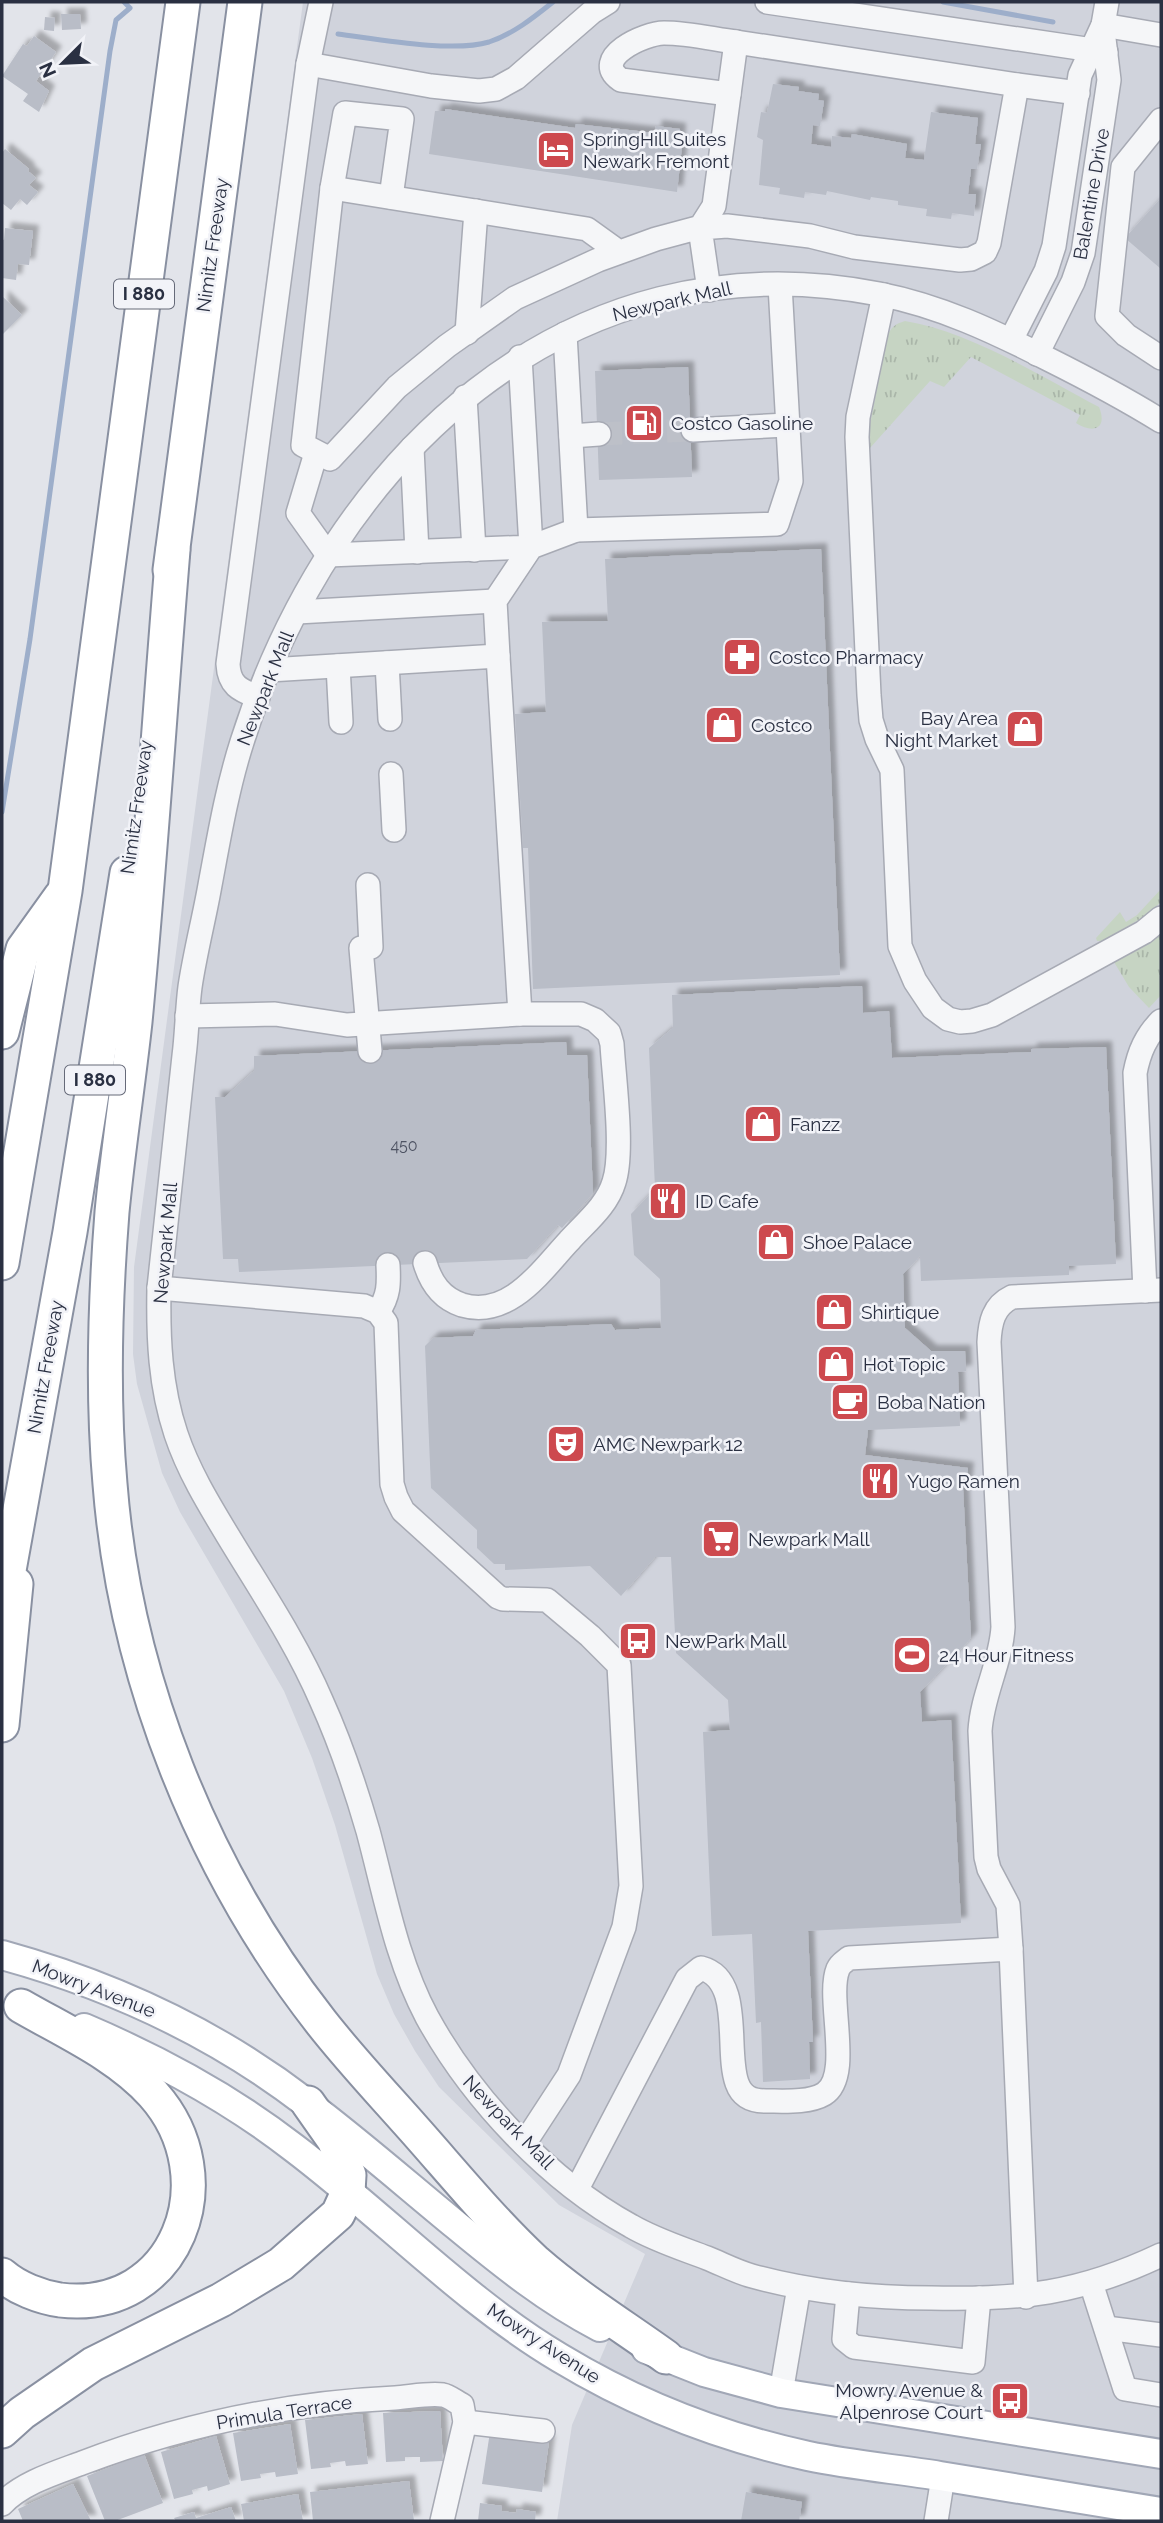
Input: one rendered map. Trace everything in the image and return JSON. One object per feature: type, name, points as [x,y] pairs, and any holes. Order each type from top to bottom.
[{"type":"highway","name":"I 880","points":[[2,1262],[65,891],[183,2]]},
{"type":"highway","name":"Nimitz Freeway","points":[[2,1609],[70,1232],[107,1007],[173,550],[245,2]]},
{"type":"highway","points":[[173,550],[137,997],[113,1211],[107,1309],[106,1398],[110,1486],[121,1573],[146,1677],[176,1765],[220,1861],[266,1943],[321,2021],[467,2189],[535,2260],[568,2288],[666,2357]]},
{"type":"highway","points":[[2,1032],[23,949],[65,891]]},
{"type":"highway","points":[[2,1725],[29,1459]]},
{"type":"highway","points":[[2,2275],[28,2291],[51,2299],[96,2300],[117,2293],[136,2283],[167,2254],[187,2211],[190,2185],[187,2158],[180,2134],[153,2094],[110,2058],[11,2003]]},
{"type":"highway","points":[[2,2431],[22,2413],[93,2364],[221,2300],[281,2264],[338,2214],[348,2192],[349,2175],[343,2157],[324,2123],[308,2103]]},
{"type":"main road","name":"Mowry Avenue","points":[[2,1955],[132,2000],[182,2024],[269,2074],[509,2269],[585,2319],[666,2357],[704,2372],[781,2393],[1161,2454]]},
{"type":"main road","name":"Mowry Avenue","points":[[11,2003],[68,2021],[114,2041],[202,2087],[251,2117],[294,2147],[493,2312],[562,2359],[605,2382],[689,2420],[811,2457],[943,2477],[1103,2512],[1161,2512]]},
{"type":"street","points":[[258,697],[237,689],[231,682],[228,664],[308,64],[321,2]]},
{"type":"street","points":[[308,64],[431,86],[479,91],[496,89],[516,78],[592,12],[608,2]]},
{"type":"street","points":[[767,2],[1099,51]]},
{"type":"street","name":"Balentine Drive","points":[[1037,354],[1073,282],[1083,253],[1110,80],[1099,51],[1107,2]]},
{"type":"street","points":[[1103,25],[1161,35]]},
{"type":"street","points":[[729,94],[621,80],[615,76],[612,69],[615,54],[640,38],[662,33],[1077,93]]},
{"type":"street","points":[[709,290],[701,228],[713,206],[736,42]]},
{"type":"street","name":"Balentine Drive","points":[[1011,340],[1046,271],[1054,246],[1080,75],[1099,51]]},
{"type":"street","points":[[391,197],[402,119],[345,113],[332,188],[303,445],[330,459],[397,387],[515,298],[598,260],[656,239],[701,228],[727,226],[810,236],[854,247],[971,260],[985,252],[989,243],[1017,85]]},
{"type":"street","points":[[1161,120],[1123,167],[1107,316],[1126,335],[1161,358]]},
{"type":"street","points":[[332,188],[587,229],[619,252]]},
{"type":"street","points":[[467,333],[476,211]]},
{"type":"street","points":[[316,453],[298,513],[328,555],[531,547],[576,530],[777,524],[791,481],[780,285]]},
{"type":"street","name":"Newpark Mall","points":[[1161,421],[1096,383],[1011,340],[932,306],[851,289],[780,285],[709,290],[647,303],[605,316],[520,358],[466,397],[412,448],[381,484],[328,555],[297,612],[258,697],[236,765],[219,835],[191,983],[159,1288],[158,1331],[163,1382],[175,1432],[203,1494],[293,1643],[319,1696],[355,1786],[391,1928],[407,1974],[426,2014],[474,2091],[524,2144],[577,2189],[632,2227],[748,2275],[799,2287],[892,2298],[1026,2297],[1091,2283],[1161,2255]]},
{"type":"street","points":[[884,295],[858,417],[867,673],[871,720],[892,771],[900,946],[915,981],[933,1008],[948,1018],[972,1021],[992,1015],[1143,932],[1161,918]]},
{"type":"street","points":[[565,334],[576,530]]},
{"type":"street","points":[[520,358],[531,547],[495,601],[520,1014]]},
{"type":"street","points":[[466,397],[474,550]]},
{"type":"street","points":[[693,430],[787,425]]},
{"type":"street","points":[[571,436],[598,434]]},
{"type":"street","points":[[412,448],[416,552]]},
{"type":"street","points":[[297,612],[495,601]]},
{"type":"street","points":[[269,670],[498,656]]},
{"type":"street","points":[[387,663],[390,719]]},
{"type":"street","points":[[338,666],[341,722]]},
{"type":"street","points":[[391,774],[394,830]]},
{"type":"street","points":[[368,885],[366,947],[370,1051]]},
{"type":"street","points":[[187,1016],[275,1014],[347,1025],[368,1025],[520,1014],[581,1014],[595,1020],[609,1033],[612,1044],[618,1151],[617,1172],[608,1197],[532,1280],[505,1302],[487,1308],[466,1306],[452,1301],[438,1290],[429,1277],[425,1263]]},
{"type":"street","points":[[1026,2297],[1008,1905],[989,1869],[986,1857],[980,1731],[982,1713],[1001,1646],[1003,1627],[989,1342],[991,1322],[1000,1304],[1012,1297],[1153,1290],[1135,1073],[1145,1040],[1161,1021]]},
{"type":"street","points":[[378,1311],[386,1300],[390,1287],[388,1265]]},
{"type":"street","points":[[159,1288],[364,1307],[378,1311],[386,1323],[392,1484],[403,1511],[498,1597],[547,1600],[619,1665],[629,1835],[629,1906],[625,1927],[569,2076],[524,2144]]},
{"type":"street","points":[[577,2189],[687,1979],[701,1968],[712,1970],[722,1982],[729,2002],[737,2082],[744,2096],[755,2101],[788,2101],[819,2096],[827,2092],[834,2081],[838,2040],[834,1981],[839,1966],[849,1958],[1011,1949]]},
{"type":"street","points":[[1091,2283],[1125,2389],[1161,2395]]},
{"type":"street","points":[[781,2393],[799,2287]]},
{"type":"street","points":[[848,2294],[844,2339],[854,2347],[973,2362],[979,2298]]},
{"type":"street","points":[[1106,2328],[1161,2335]]},
{"type":"street","name":"Primula Terrace","points":[[2,2504],[12,2494],[102,2455],[158,2436],[237,2417],[361,2400],[444,2395],[462,2405],[465,2421]]},
{"type":"street","points":[[442,2521],[465,2421],[543,2431]]},
{"type":"street","points":[[936,2521],[943,2477]]},
{"type":"shaded area","points":[[303,2],[1161,2],[1161,2521],[557,2521],[572,2425],[645,2254],[559,2205],[439,2087],[415,2051],[394,2014],[377,1974],[335,1825],[312,1758],[284,1691],[180,1512],[162,1473],[137,1384],[133,1354],[134,1267]]},
{"type":"green space","points":[[905,321],[954,334],[1029,369],[1099,407],[1102,420],[1100,425],[1093,429],[1076,423],[1080,415],[971,357],[944,387],[930,381],[870,448],[870,424],[887,337],[894,326]]},
{"type":"green space","points":[[1161,889],[1161,902],[1147,915],[1102,941],[1097,941],[1096,938],[1120,912],[1126,922],[1137,915]]},
{"type":"green space","points":[[1161,933],[1161,995],[1149,1008],[1129,987],[1114,962]]},
{"type":"building","points":[[61,14],[80,14],[81,29],[62,30]]},
{"type":"building","points":[[45,17],[55,18],[54,31],[44,30]]},
{"type":"building","points":[[34,36],[56,52],[36,81],[49,91],[39,112],[23,101],[28,94],[2,76],[23,44],[27,46]]},
{"type":"building","points":[[773,84],[799,87],[798,91],[819,94],[818,100],[824,101],[820,126],[813,125],[811,144],[831,147],[832,136],[851,138],[852,134],[907,144],[905,158],[924,160],[931,112],[978,118],[975,144],[981,144],[977,169],[971,169],[968,194],[976,194],[974,216],[952,213],[951,219],[926,216],[927,209],[898,205],[898,201],[871,197],[870,200],[827,191],[826,195],[805,192],[804,198],[779,194],[780,188],[759,185],[763,140],[757,137],[761,112],[767,113]]},
{"type":"building","name":"SpringHill Suites Newark Fremont","points":[[445,109],[575,128],[576,124],[655,133],[656,126],[680,129],[679,146],[682,146],[677,192],[429,154],[435,111]]},
{"type":"building","points":[[5,149],[36,178],[29,185],[38,192],[27,205],[20,199],[11,210],[2,203],[2,153]]},
{"type":"building","points":[[1161,198],[1161,269],[1125,238]]},
{"type":"building","points":[[5,228],[33,231],[29,265],[18,264],[16,280],[2,278],[2,239],[4,240]]},
{"type":"building","points":[[2,296],[22,315],[2,335]]},
{"type":"building","points":[[688,367],[692,477],[599,480],[595,371]]},
{"type":"building","points":[[821,549],[840,975],[533,989],[528,848],[523,848],[515,714],[546,712],[542,622],[608,621],[605,559]]},
{"type":"building","name":"Newpark Mall","points":[[862,986],[863,1013],[889,1011],[892,1058],[1106,1047],[1116,1264],[1069,1266],[1069,1275],[921,1281],[920,1256],[903,1274],[905,1328],[931,1351],[965,1351],[966,1371],[958,1372],[960,1426],[868,1430],[865,1455],[968,1468],[966,1488],[963,1488],[971,1638],[920,1692],[922,1722],[951,1720],[961,1923],[808,1931],[813,2042],[809,2042],[810,2079],[763,2082],[761,2022],[756,2023],[752,1934],[712,1936],[703,1732],[730,1730],[728,1700],[676,1653],[671,1557],[655,1557],[621,1596],[590,1566],[505,1570],[505,1564],[494,1564],[477,1548],[477,1530],[431,1488],[425,1346],[433,1338],[473,1336],[476,1330],[611,1324],[615,1330],[661,1328],[660,1279],[634,1255],[631,1214],[655,1189],[649,1048],[673,1028],[672,995]]},
{"type":"building","points":[[566,1042],[567,1055],[587,1055],[593,1193],[562,1228],[558,1225],[527,1259],[239,1272],[238,1259],[223,1259],[215,1097],[225,1097],[254,1071],[254,1056]]},
{"type":"building","points":[[440,2411],[443,2461],[420,2462],[420,2457],[405,2457],[405,2461],[386,2462],[383,2413]]},
{"type":"building","points":[[362,2414],[368,2464],[346,2466],[345,2461],[330,2463],[331,2467],[311,2469],[305,2420]]},
{"type":"building","points":[[290,2424],[298,2474],[276,2477],[275,2472],[260,2474],[261,2478],[241,2481],[233,2433]]},
{"type":"building","points":[[490,2432],[549,2441],[542,2492],[482,2484]]},
{"type":"building","points":[[216,2436],[230,2484],[208,2491],[207,2486],[192,2490],[193,2494],[174,2499],[161,2452]]},
{"type":"building","points":[[144,2454],[163,2503],[115,2521],[105,2521],[87,2476]]},
{"type":"building","points":[[409,2481],[414,2521],[313,2521],[310,2492]]},
{"type":"building","points":[[73,2484],[91,2521],[23,2521],[18,2509]]},
{"type":"building","points":[[746,2492],[802,2502],[799,2521],[741,2521]]},
{"type":"building","points":[[298,2494],[303,2521],[244,2521],[241,2504]]},
{"type":"building","points":[[480,2503],[502,2506],[501,2511],[516,2513],[517,2509],[536,2512],[535,2521],[478,2521]]},
{"type":"building","points":[[231,2507],[236,2521],[176,2521],[174,2518],[194,2512],[196,2518]]},
{"type":"waterway","points":[[2,812],[30,639],[110,51],[116,20],[130,8],[124,2]]},
{"type":"waterway","points":[[338,34],[435,46],[473,45],[506,35],[553,2]]},
{"type":"waterway","points":[[943,2],[1053,22]]},
{"type":"tunnel","points":[[599,434],[693,430]]},
{"type":"place","name":"SpringHill Suites Newark Fremont","points":[[556,150]]},
{"type":"place","name":"Costco Gasoline","points":[[644,423]]},
{"type":"place","name":"Costco Pharmacy","points":[[742,657]]},
{"type":"place","name":"Costco","points":[[724,725]]},
{"type":"place","name":"Bay Area Night Market","points":[[1025,729]]},
{"type":"place","name":"Fanzz","points":[[763,1124]]},
{"type":"place","name":"ID Cafe","points":[[668,1201]]},
{"type":"place","name":"Shoe Palace","points":[[776,1242]]},
{"type":"place","name":"Shirtique","points":[[834,1312]]},
{"type":"place","name":"Hot Topic","points":[[836,1364]]},
{"type":"place","name":"Boba Nation","points":[[850,1402]]},
{"type":"place","name":"AMC Newpark 12","points":[[566,1444]]},
{"type":"place","name":"Yugo Ramen","points":[[880,1481]]},
{"type":"place","name":"Newpark Mall","points":[[721,1539]]},
{"type":"place","name":"NewPark Mall","points":[[638,1641]]},
{"type":"place","name":"24 Hour Fitness","points":[[912,1655]]},
{"type":"place","name":"Mowry Avenue & Alpenrose Court","points":[[1010,2401]]}]
